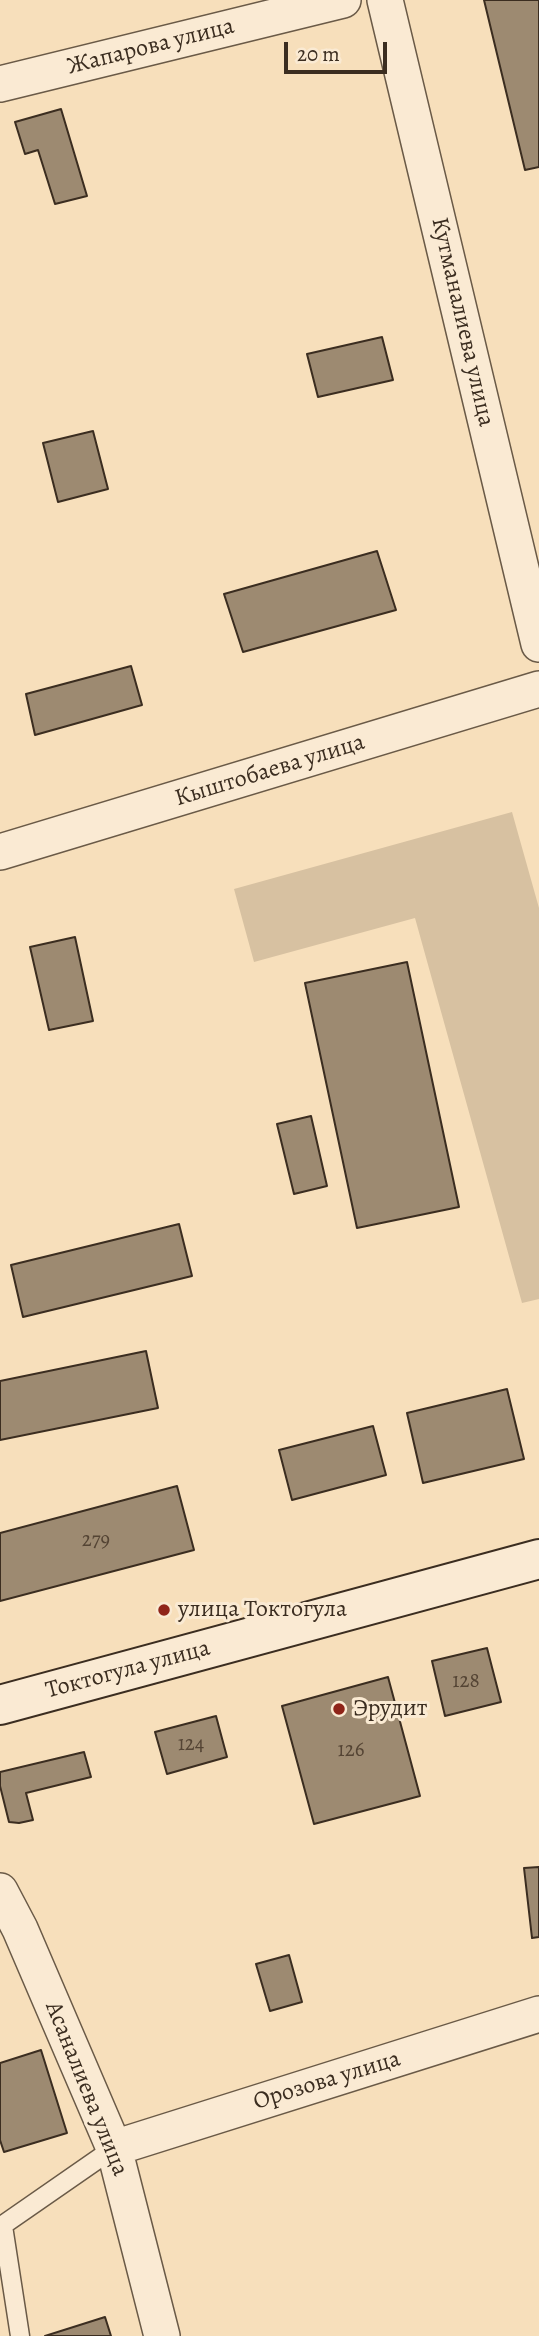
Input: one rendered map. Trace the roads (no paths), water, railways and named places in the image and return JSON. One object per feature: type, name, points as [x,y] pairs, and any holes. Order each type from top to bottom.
[{"type":"main road","name":"Токтогула улица","points":[[0,1705],[539,1559]]},
{"type":"street","name":"Жапарова улица","points":[[0,84],[343,0]]},
{"type":"street","name":"Кутманалиева улица","points":[[386,0],[539,644]]},
{"type":"street","name":"Кыштобаева улица","points":[[0,852],[539,689]]},
{"type":"street","name":"Асаналиева улица","points":[[0,1891],[20,1929],[114,2148],[162,2336]]},
{"type":"street","name":"Орозова улица","points":[[114,2148],[539,2014]]},
{"type":"lane","points":[[20,2336],[1,2227],[114,2148]]},
{"type":"place","name":"улица Токтогула","points":[[164,1610]]},
{"type":"place","name":"Эрудит","points":[[339,1709]]}]
